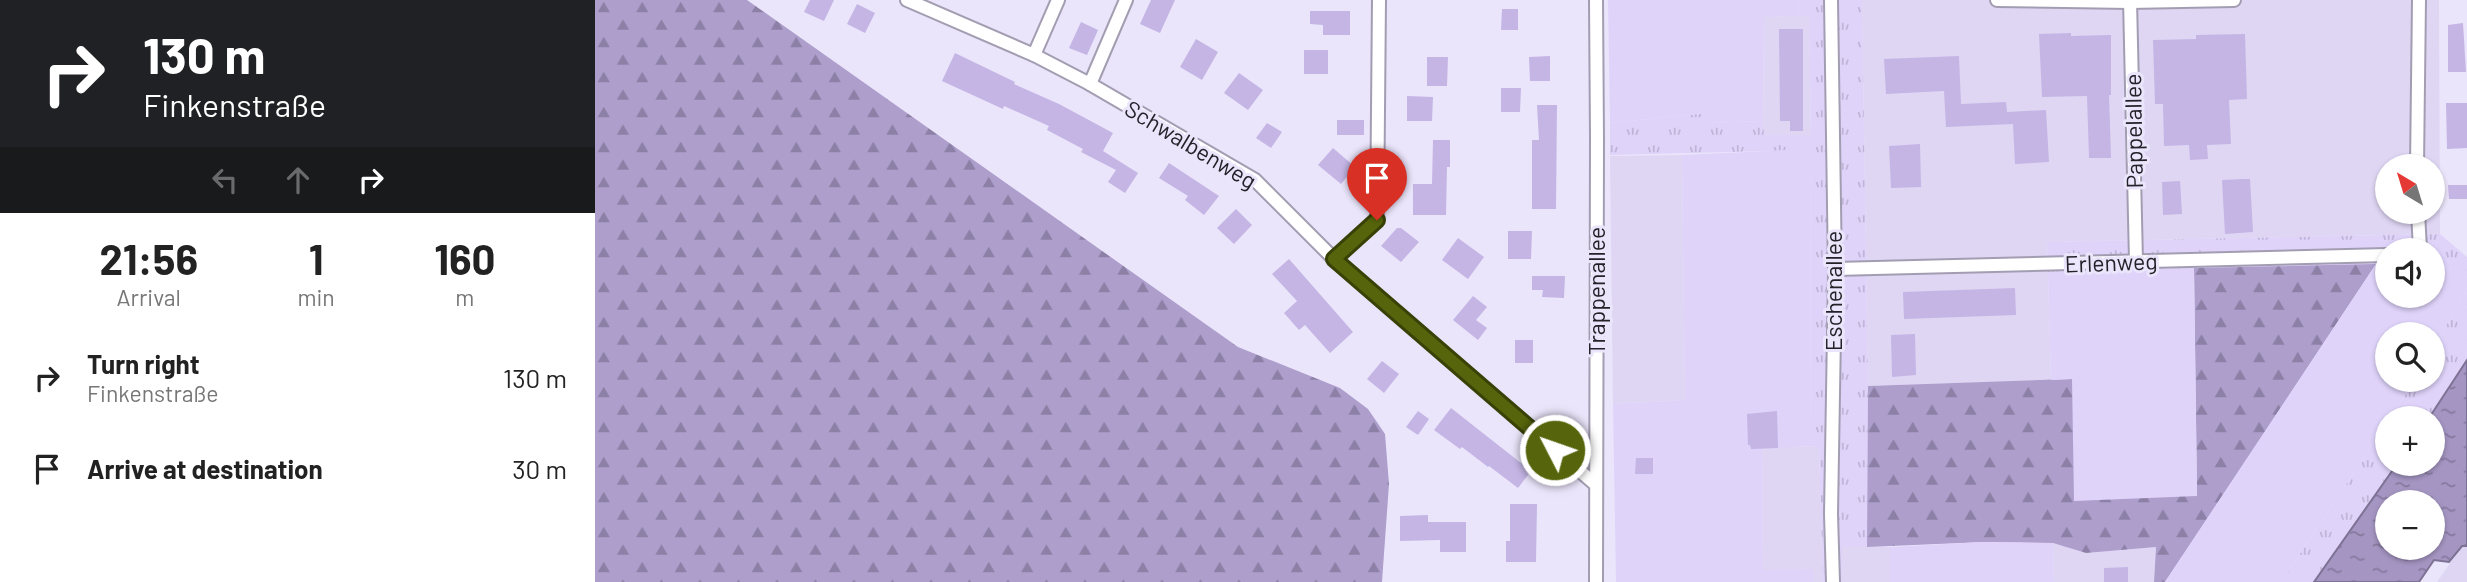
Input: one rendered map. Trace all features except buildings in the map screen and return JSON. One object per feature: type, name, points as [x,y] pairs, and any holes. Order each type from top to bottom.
[{"type":"street","name":"Schwalbenweg","points":[[907,0],[1034,55],[1090,84],[1255,180],[1334,259],[1595,484]]},
{"type":"street","points":[[1034,55],[1058,0]]},
{"type":"street","points":[[1090,84],[1126,0]]},
{"type":"street","points":[[1334,259],[1377,220],[1379,0]]},
{"type":"street","name":"Trappenallee","points":[[1595,0],[1595,582]]},
{"type":"street","name":"Eschenallee","points":[[1831,0],[1835,270],[1831,514],[1833,582]]},
{"type":"street","points":[[1997,1],[2234,0]]},
{"type":"street","points":[[2417,154],[2419,0]]},
{"type":"street","name":"Pappelallee","points":[[2130,1],[2136,261]]},
{"type":"street","name":"Erlenweg","points":[[1835,270],[2375,255]]},
{"type":"shaded area","points":[[1862,0],[2439,0],[2440,154],[2375,154],[2375,224],[2440,224],[2440,234],[2047,242],[2051,380],[1868,386]]},
{"type":"shaded area","points":[[1809,15],[1811,135],[1763,135],[1764,17]]},
{"type":"shaded area","points":[[1682,155],[1685,400],[1613,404],[1610,156]]},
{"type":"shaded area","points":[[1819,446],[1823,582],[1813,582],[1813,569],[1763,571],[1762,448]]},
{"type":"shaded area","points":[[2053,543],[2086,553],[2156,547],[2154,582],[2054,582]]},
{"type":"shaded area","points":[[2462,546],[2467,546],[2467,582],[2437,582]]},
{"type":"shaded area","points":[[1842,547],[1890,547],[1890,582],[1842,582]]},
{"type":"green space","points":[[595,0],[747,0],[1238,347],[1340,388],[1368,409],[1385,434],[1389,484],[1382,582],[595,582]]},
{"type":"green space","points":[[1608,0],[1798,0],[1799,16],[1764,17],[1763,121],[1707,123],[1706,113],[1610,123]]},
{"type":"green space","points":[[1798,0],[1862,0],[1868,386],[1867,547],[1842,547],[1842,582],[1823,582],[1819,447],[1811,446],[1810,150],[1610,155],[1610,123],[1707,113],[1707,123],[1763,121],[1764,135],[1811,135],[1809,16],[1799,16]]},
{"type":"green space","points":[[1810,149],[1811,446],[1762,449],[1763,570],[1813,569],[1813,582],[1616,582],[1613,404],[1685,400],[1682,155]]},
{"type":"green space","points":[[2440,234],[2445,238],[2375,238],[2375,265],[2048,272],[2047,242]]},
{"type":"green space","points":[[2445,238],[2467,257],[2467,278],[2456,269],[2445,269]]},
{"type":"green space","points":[[2375,264],[2165,582],[2154,582],[2156,547],[2086,553],[2053,543],[1984,542],[1867,547],[1868,386],[2072,379],[2197,496],[2194,268]]},
{"type":"green space","points":[[2375,266],[2375,308],[2445,308],[2445,269],[2456,269],[2467,278],[2467,288],[2445,327],[2445,322],[2375,322],[2375,392],[2407,392],[2398,406],[2375,406],[2375,441],[2281,582],[2165,582]]},
{"type":"green space","points":[[2194,268],[2197,496],[2074,501],[2072,379],[2051,380],[2048,272]]},
{"type":"green space","points":[[2467,288],[2467,360],[2437,406],[2398,406],[2407,392],[2445,392],[2445,327]]},
{"type":"green space","points":[[2375,441],[2375,476],[2389,476],[2379,490],[2375,490],[2375,495],[2314,582],[2281,582]]},
{"type":"green space","points":[[1984,542],[2053,543],[2054,582],[1890,582],[1890,547]]},
{"type":"water","points":[[2467,360],[2467,546],[2462,546],[2449,562],[2434,560],[2445,560],[2445,490],[2379,490],[2389,476],[2445,476],[2445,406],[2437,406]]},
{"type":"water","points":[[2375,495],[2375,560],[2434,560],[2419,582],[2314,582]]},
{"type":"route","points":[[1377,220],[1334,259],[1555,450]]}]
